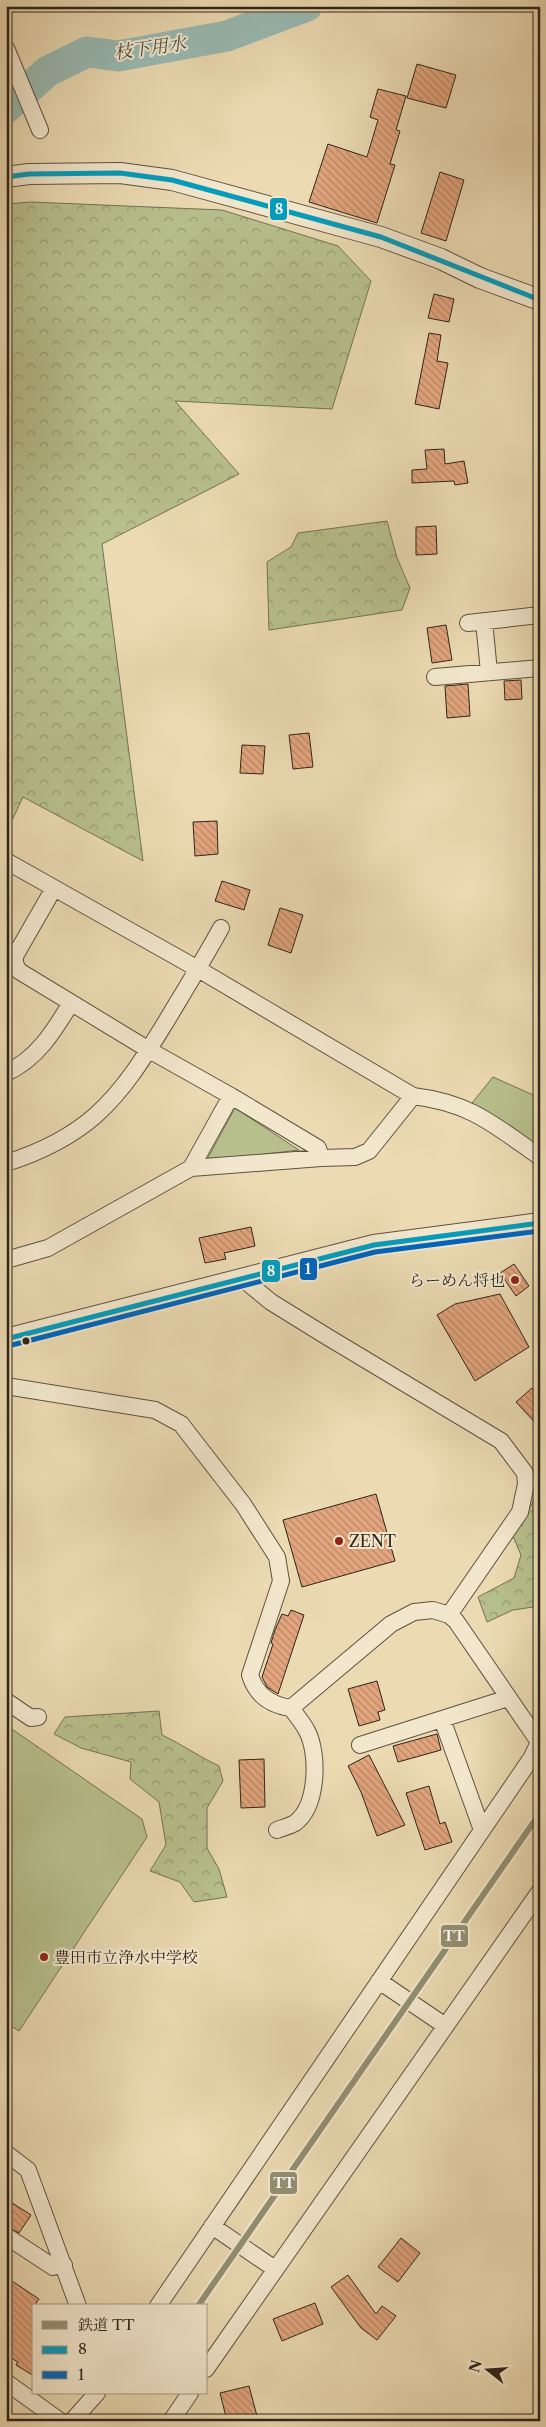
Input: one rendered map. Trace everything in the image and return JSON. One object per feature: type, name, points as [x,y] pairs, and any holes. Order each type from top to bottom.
[{"type":"street","points":[[6,48],[40,130]]},
{"type":"street","points":[[6,177],[29,174],[120,173],[172,180],[381,237],[540,300]]},
{"type":"street","points":[[489,672],[476,622],[540,615]]},
{"type":"street","points":[[435,677],[540,668]]},
{"type":"street","points":[[6,861],[198,969],[413,1096],[440,1100],[473,1112],[540,1157]]},
{"type":"street","points":[[54,888],[14,960],[21,973],[148,1050],[231,1096],[318,1148],[321,1158]]},
{"type":"street","points":[[6,1163],[53,1143],[95,1116],[122,1089],[198,969],[221,928]]},
{"type":"street","points":[[6,1073],[26,1060],[49,1039],[71,1003]]},
{"type":"street","points":[[191,1168],[231,1096]]},
{"type":"street","points":[[6,1260],[48,1248],[191,1168],[354,1157],[369,1151],[413,1096]]},
{"type":"street","points":[[6,1338],[374,1246],[540,1223]]},
{"type":"street","points":[[243,1279],[271,1302],[501,1441],[525,1473],[526,1484],[520,1512],[448,1615]]},
{"type":"street","points":[[6,1386],[155,1410],[181,1424],[243,1504],[277,1557],[281,1581],[250,1675],[254,1689],[280,1706],[291,1708],[307,1730],[316,1757],[314,1787],[305,1809],[296,1822],[276,1830]]},
{"type":"street","points":[[159,2304],[482,1830],[536,1760],[539,1742],[456,1621],[448,1615],[433,1610],[414,1612],[391,1624],[291,1708]]},
{"type":"street","points":[[360,1745],[508,1698]]},
{"type":"street","points":[[6,1701],[31,1718],[38,1717]]},
{"type":"street","points":[[442,1719],[482,1830]]},
{"type":"street","points":[[208,2366],[444,2025],[540,1891]]},
{"type":"street","points":[[379,1981],[444,2025]]},
{"type":"street","points":[[6,2154],[28,2170],[77,2304]]},
{"type":"street","points":[[212,2226],[275,2269]]},
{"type":"street","points":[[6,2236],[53,2267],[64,2265]]},
{"type":"street","points":[[6,2382],[60,2421]]},
{"type":"street","points":[[72,2421],[96,2394]]},
{"type":"street","points":[[171,2421],[189,2394]]},
{"type":"green space","points":[[31,202],[222,210],[338,246],[371,281],[332,409],[175,401],[239,474],[102,544],[143,861],[23,797],[6,833],[6,204]]},
{"type":"green space","points":[[387,521],[397,558],[410,588],[402,610],[269,630],[267,562],[291,547],[298,533]]},
{"type":"green space","points":[[493,1077],[540,1098],[540,1150],[472,1103]]},
{"type":"green space","points":[[235,1108],[299,1150],[206,1161]]},
{"type":"green space","points":[[540,1476],[540,1606],[513,1610],[487,1622],[478,1597],[514,1578],[521,1555],[513,1536],[537,1495]]},
{"type":"green space","points":[[159,1711],[162,1735],[219,1766],[223,1781],[207,1808],[207,1848],[219,1869],[227,1897],[194,1902],[180,1882],[150,1871],[166,1845],[159,1802],[130,1779],[131,1762],[81,1748],[54,1734],[65,1717]]},
{"type":"green space","name":"豊田市立浄水中学校","points":[[6,1725],[142,1819],[147,1837],[19,2031],[6,2023]]},
{"type":"building","points":[[417,64],[456,75],[446,108],[407,98]]},
{"type":"building","points":[[378,89],[406,96],[396,130],[400,131],[390,164],[395,165],[377,223],[309,202],[328,144],[367,157],[378,120],[370,117]]},
{"type":"building","points":[[440,172],[464,180],[446,241],[421,233]]},
{"type":"building","points":[[434,294],[454,299],[449,322],[428,318]]},
{"type":"building","points":[[429,333],[441,335],[437,361],[448,363],[439,409],[415,404]]},
{"type":"building","points":[[444,449],[445,464],[464,461],[468,483],[455,485],[454,481],[412,483],[412,470],[427,469],[425,450]]},
{"type":"building","points":[[436,526],[437,554],[416,555],[416,527]]},
{"type":"building","points":[[446,625],[452,660],[432,663],[427,628]]},
{"type":"building","points":[[521,680],[522,699],[505,700],[504,681]]},
{"type":"building","points":[[468,684],[470,716],[447,718],[445,686]]},
{"type":"building","points":[[309,733],[313,767],[293,769],[289,735]]},
{"type":"building","points":[[242,745],[265,746],[263,774],[240,773]]},
{"type":"building","points":[[217,821],[218,854],[195,856],[193,822]]},
{"type":"building","points":[[222,881],[250,890],[244,910],[215,901]]},
{"type":"building","points":[[280,908],[303,915],[291,953],[268,945]]},
{"type":"building","points":[[251,1227],[255,1246],[224,1253],[226,1259],[205,1263],[199,1238]]},
{"type":"building","name":"らーめん将也","points":[[514,1264],[529,1286],[516,1296],[500,1273]]},
{"type":"building","points":[[500,1294],[529,1347],[475,1381],[437,1315],[455,1304]]},
{"type":"building","points":[[532,1388],[540,1397],[540,1428],[516,1402]]},
{"type":"building","name":"ZENT","points":[[376,1494],[395,1561],[302,1587],[283,1520]]},
{"type":"building","points":[[291,1610],[304,1615],[278,1694],[267,1687],[262,1677],[273,1644],[271,1643],[275,1630],[282,1614],[288,1616]]},
{"type":"building","points":[[377,1681],[385,1710],[378,1712],[380,1720],[359,1726],[348,1689]]},
{"type":"building","points":[[437,1734],[441,1750],[398,1762],[393,1746]]},
{"type":"building","points":[[369,1755],[405,1825],[377,1836],[361,1792],[348,1766]]},
{"type":"building","points":[[264,1759],[265,1807],[241,1808],[239,1760]]},
{"type":"building","points":[[429,1786],[440,1824],[445,1822],[452,1842],[425,1850],[406,1793]]},
{"type":"building","points":[[6,2199],[31,2215],[19,2233],[6,2226]]},
{"type":"building","points":[[401,2238],[420,2253],[398,2282],[378,2267]]},
{"type":"building","points":[[348,2275],[376,2314],[382,2306],[396,2316],[377,2340],[361,2328],[331,2287]]},
{"type":"building","points":[[6,2277],[39,2299],[35,2304],[32,2304],[32,2375],[16,2365],[18,2362],[6,2355]]},
{"type":"building","points":[[315,2303],[323,2324],[282,2341],[273,2319]]},
{"type":"building","points":[[249,2386],[257,2416],[238,2421],[227,2421],[220,2393]]},
{"type":"waterway","name":"枝下用水","points":[[6,108],[48,71],[87,52],[118,56],[227,36],[307,6]]},
{"type":"rail line","name":"TT","points":[[199,2304],[540,1813]]},
{"type":"transit line","name":"8","points":[[6,177],[29,174],[120,173],[172,180],[381,237],[540,300]]},
{"type":"transit line","name":"8","points":[[6,1339],[374,1245],[540,1223]]},
{"type":"transit line","name":"1","points":[[8,1346],[375,1252],[540,1231]]},
{"type":"place","name":"らーめん将也","points":[[515,1280]]},
{"type":"place","name":"ZENT","points":[[339,1541]]},
{"type":"place","name":"豊田市立浄水中学校","points":[[44,1957]]}]
